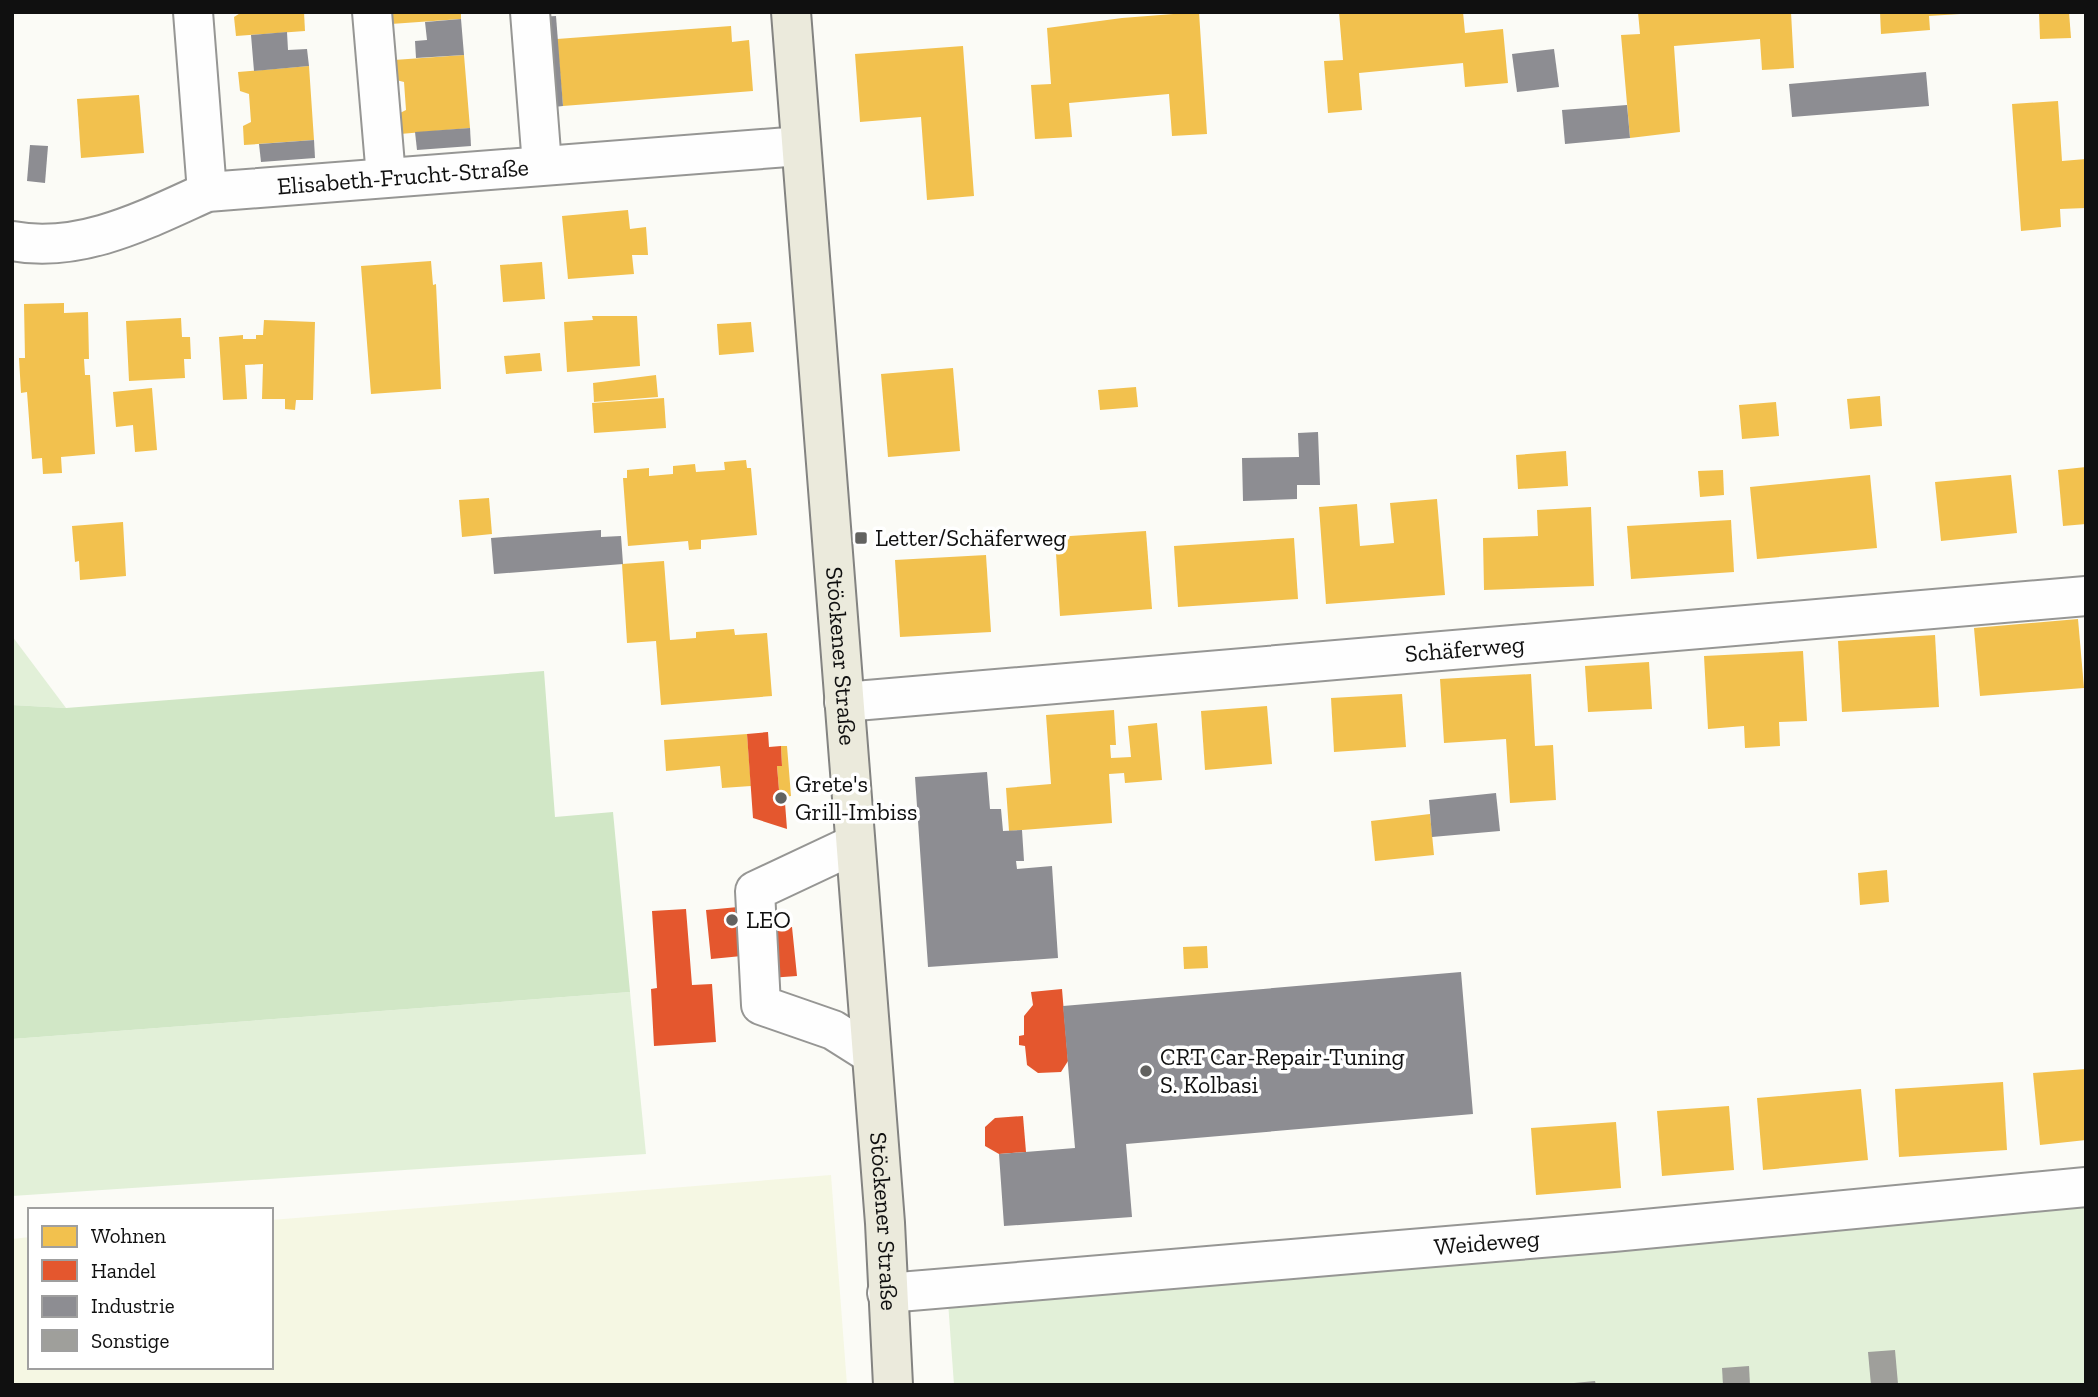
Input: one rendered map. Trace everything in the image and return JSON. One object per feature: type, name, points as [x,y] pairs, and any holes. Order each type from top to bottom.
[{"type":"main road","name":"Stöckener Straße","points":[[791,12],[885,1223],[893,1385]]},
{"type":"street","points":[[193,12],[207,191]]},
{"type":"street","points":[[372,12],[386,177]]},
{"type":"street","points":[[530,12],[542,165]]},
{"type":"street","name":"Elisabeth-Frucht-Straße","points":[[12,240],[84,240],[136,225],[207,191],[802,146]]},
{"type":"street","name":"Schäferweg","points":[[845,702],[2086,596]]},
{"type":"street","points":[[855,844],[755,891],[761,1005],[834,1030],[871,1054]]},
{"type":"street","name":"Weideweg","points":[[887,1293],[1612,1232],[2086,1187]]},
{"type":"green space","points":[[12,636],[66,708],[12,705]]},
{"type":"green space","points":[[544,671],[555,817],[613,812],[630,992],[12,1039],[12,705],[66,708]]},
{"type":"green space","points":[[630,992],[646,1154],[12,1196],[12,1039]]},
{"type":"green space","points":[[831,1175],[847,1385],[12,1385],[12,1239],[28,1237],[28,1369],[273,1369],[273,1220]]},
{"type":"green space","points":[[2086,1204],[2086,1385],[954,1385],[948,1302]]},
{"type":"building: Wohnen","points":[[242,12],[304,12],[305,31],[236,36],[234,17]]},
{"type":"building: Wohnen","points":[[390,12],[461,12],[461,19],[391,24]]},
{"type":"building: Wohnen","points":[[1199,12],[1207,134],[1172,136],[1169,94],[1069,103],[1072,137],[1035,139],[1031,85],[1051,84],[1047,28]]},
{"type":"building: Wohnen","points":[[1339,12],[1463,12],[1465,33],[1503,29],[1508,83],[1465,87],[1463,63],[1359,73],[1362,110],[1328,113],[1324,61],[1343,60]]},
{"type":"building: Wohnen","points":[[1638,12],[1791,12],[1794,68],[1762,70],[1760,39],[1674,46],[1680,132],[1630,138],[1621,35],[1640,34]]},
{"type":"building: Wohnen","points":[[1880,12],[1960,14],[1929,16],[1930,30],[1881,34]]},
{"type":"building: Wohnen","points":[[2039,12],[2069,12],[2071,38],[2040,39]]},
{"type":"building: Wohnen","points":[[731,26],[732,42],[749,40],[753,91],[563,106],[557,39]]},
{"type":"building: Wohnen","points":[[963,46],[974,196],[927,200],[921,117],[860,122],[855,54]]},
{"type":"building: Wohnen","points":[[464,55],[470,128],[400,134],[398,114],[406,110],[404,82],[396,80],[394,60]]},
{"type":"building: Wohnen","points":[[309,66],[314,140],[244,145],[243,126],[251,122],[249,94],[240,91],[238,72]]},
{"type":"building: Wohnen","points":[[139,95],[144,153],[81,158],[77,99]]},
{"type":"building: Wohnen","points":[[2058,101],[2062,161],[2086,159],[2086,208],[2060,209],[2061,227],[2021,231],[2012,104]]},
{"type":"building: Wohnen","points":[[628,210],[630,229],[646,227],[648,255],[632,255],[634,274],[568,279],[562,216]]},
{"type":"building: Wohnen","points":[[431,261],[433,285],[436,284],[441,389],[371,394],[361,266]]},
{"type":"building: Wohnen","points":[[542,262],[545,299],[503,302],[500,265]]},
{"type":"building: Wohnen","points":[[64,303],[64,313],[88,312],[89,359],[84,359],[85,375],[90,375],[95,454],[61,457],[62,473],[43,474],[42,458],[32,459],[27,392],[21,393],[19,358],[25,358],[24,304]]},
{"type":"building: Wohnen","points":[[592,316],[637,316],[640,366],[567,372],[564,322],[593,320]]},
{"type":"building: Wohnen","points":[[181,318],[182,337],[190,337],[191,359],[184,359],[185,378],[129,381],[126,321]]},
{"type":"building: Wohnen","points":[[264,320],[315,322],[313,400],[296,400],[295,410],[285,409],[285,399],[262,399],[263,364],[245,365],[247,399],[223,400],[219,337],[243,335],[243,339],[256,339],[256,335],[263,335]]},
{"type":"building: Wohnen","points":[[751,322],[754,352],[719,355],[717,324]]},
{"type":"building: Wohnen","points":[[540,353],[542,371],[506,374],[504,356]]},
{"type":"building: Wohnen","points":[[953,368],[960,451],[888,457],[881,374]]},
{"type":"building: Wohnen","points":[[656,375],[658,397],[594,402],[593,383]]},
{"type":"building: Wohnen","points":[[1136,387],[1138,407],[1100,410],[1098,390]]},
{"type":"building: Wohnen","points":[[152,388],[157,450],[135,452],[133,425],[116,427],[113,392]]},
{"type":"building: Wohnen","points":[[1880,396],[1882,426],[1850,429],[1847,399]]},
{"type":"building: Wohnen","points":[[664,398],[666,428],[594,433],[592,403]]},
{"type":"building: Wohnen","points":[[1776,402],[1779,436],[1742,439],[1739,405]]},
{"type":"building: Wohnen","points":[[1566,451],[1568,486],[1518,489],[1516,455]]},
{"type":"building: Wohnen","points":[[746,460],[747,468],[751,468],[757,535],[701,540],[701,549],[689,550],[688,541],[628,546],[623,478],[627,478],[627,470],[649,468],[649,476],[673,474],[673,466],[695,464],[696,472],[725,470],[724,462]]},
{"type":"building: Wohnen","points":[[2086,467],[2086,524],[2063,526],[2058,470]]},
{"type":"building: Wohnen","points":[[1723,470],[1724,495],[1700,497],[1698,471]]},
{"type":"building: Wohnen","points":[[1870,475],[1877,548],[1757,559],[1750,487]]},
{"type":"building: Wohnen","points":[[2011,475],[2017,533],[1941,541],[1935,482]]},
{"type":"building: Wohnen","points":[[489,498],[492,534],[462,537],[459,500]]},
{"type":"building: Wohnen","points":[[1437,499],[1445,595],[1326,604],[1319,507],[1357,504],[1360,546],[1394,543],[1390,503]]},
{"type":"building: Wohnen","points":[[1591,507],[1594,586],[1484,590],[1483,538],[1538,536],[1537,510]]},
{"type":"building: Wohnen","points":[[1731,520],[1734,572],[1631,579],[1627,526]]},
{"type":"building: Wohnen","points":[[123,522],[126,576],[80,580],[79,561],[75,562],[72,526]]},
{"type":"building: Wohnen","points":[[1146,531],[1152,609],[1060,616],[1055,537]]},
{"type":"building: Wohnen","points":[[1294,538],[1298,599],[1178,607],[1174,546]]},
{"type":"building: Wohnen","points":[[986,555],[991,632],[900,637],[895,560]]},
{"type":"building: Wohnen","points":[[664,561],[670,640],[696,638],[696,632],[734,629],[735,635],[767,633],[772,696],[661,705],[656,641],[627,643],[622,564]]},
{"type":"building: Wohnen","points":[[2078,619],[2084,688],[1980,696],[1974,628]]},
{"type":"building: Wohnen","points":[[1935,635],[1939,707],[1842,712],[1838,641]]},
{"type":"building: Wohnen","points":[[1803,651],[1807,721],[1779,722],[1780,746],[1745,748],[1744,726],[1708,729],[1704,656]]},
{"type":"building: Wohnen","points":[[1649,662],[1652,709],[1588,712],[1585,666]]},
{"type":"building: Wohnen","points":[[1531,674],[1535,746],[1553,745],[1556,800],[1510,803],[1506,739],[1444,743],[1440,679]]},
{"type":"building: Wohnen","points":[[1402,694],[1406,747],[1334,752],[1331,698]]},
{"type":"building: Wohnen","points":[[1267,706],[1272,764],[1205,770],[1201,711]]},
{"type":"building: Wohnen","points":[[1114,710],[1116,745],[1110,745],[1111,758],[1131,757],[1128,726],[1157,723],[1162,780],[1125,783],[1124,773],[1109,774],[1112,823],[1009,831],[1006,788],[1051,784],[1046,715]]},
{"type":"building: Wohnen","points":[[747,734],[751,786],[722,788],[720,766],[666,771],[664,740]]},
{"type":"building: Wohnen","points":[[781,746],[787,746],[791,796],[784,797],[784,790],[779,790],[777,766],[782,766]]},
{"type":"building: Wohnen","points":[[1430,814],[1434,855],[1375,861],[1371,821]]},
{"type":"building: Wohnen","points":[[1887,870],[1889,902],[1860,905],[1858,873]]},
{"type":"building: Wohnen","points":[[1207,946],[1208,968],[1184,969],[1183,947]]},
{"type":"building: Wohnen","points":[[2086,1069],[2086,1140],[2040,1145],[2033,1073]]},
{"type":"building: Wohnen","points":[[2003,1082],[2007,1150],[1899,1157],[1895,1089]]},
{"type":"building: Wohnen","points":[[1861,1089],[1868,1160],[1763,1170],[1757,1098]]},
{"type":"building: Wohnen","points":[[1729,1106],[1734,1170],[1662,1176],[1657,1111]]},
{"type":"building: Wohnen","points":[[1616,1122],[1621,1188],[1536,1195],[1531,1128]]},
{"type":"building: Handel","points":[[768,732],[769,747],[781,746],[782,766],[777,766],[779,790],[784,790],[787,829],[753,818],[747,734]]},
{"type":"building: Handel","points":[[749,906],[751,931],[792,927],[797,976],[754,979],[752,955],[711,959],[706,910]]},
{"type":"building: Handel","points":[[686,909],[692,985],[712,984],[716,1042],[654,1046],[651,989],[657,988],[652,911]]},
{"type":"building: Handel","points":[[1062,989],[1068,1061],[1061,1072],[1038,1073],[1027,1065],[1025,1046],[1019,1045],[1019,1036],[1024,1035],[1024,1016],[1033,1005],[1031,992]]},
{"type":"building: Handel","points":[[1023,1116],[1026,1152],[999,1154],[985,1146],[985,1127],[995,1118]]},
{"type":"building: Industrie","points":[[556,16],[563,106],[545,108],[538,17]]},
{"type":"building: Industrie","points":[[461,19],[464,55],[416,58],[415,41],[427,40],[425,22]]},
{"type":"building: Industrie","points":[[287,32],[288,50],[307,49],[309,66],[254,71],[251,35]]},
{"type":"building: Industrie","points":[[1554,49],[1559,87],[1517,92],[1512,54]]},
{"type":"building: Industrie","points":[[1926,72],[1929,106],[1792,117],[1789,84]]},
{"type":"building: Industrie","points":[[1627,105],[1630,138],[1565,144],[1562,110]]},
{"type":"building: Industrie","points":[[470,128],[471,146],[417,150],[415,132]]},
{"type":"building: Industrie","points":[[314,140],[315,158],[261,162],[259,144]]},
{"type":"building: Industrie","points":[[30,145],[48,146],[45,183],[27,181]]},
{"type":"building: Industrie","points":[[1318,432],[1320,485],[1297,485],[1297,499],[1243,501],[1242,458],[1299,457],[1298,433]]},
{"type":"building: Industrie","points":[[601,530],[601,537],[621,536],[623,564],[494,574],[491,538]]},
{"type":"building: Industrie","points":[[987,772],[990,809],[1001,809],[1003,831],[1022,830],[1024,861],[1016,861],[1017,869],[1052,866],[1058,958],[928,967],[915,777]]},
{"type":"building: Industrie","points":[[1496,793],[1500,831],[1432,837],[1429,800]]},
{"type":"building: Industrie","points":[[1461,972],[1473,1114],[1126,1144],[1132,1217],[1004,1226],[999,1154],[1075,1148],[1063,1006]]},
{"type":"building: Sonstige","points":[[1895,1350],[1898,1384],[1871,1385],[1868,1352]]},
{"type":"building: Sonstige","points":[[1749,1366],[1750,1385],[1723,1385],[1722,1368]]},
{"type":"building: Sonstige","points":[[1595,1381],[1596,1385],[1574,1385],[1574,1383]]},
{"type":"place","name":"Letter/Schäferweg","points":[[861,538]]},
{"type":"place","name":"Grete's Grill-Imbiss","points":[[781,798]]},
{"type":"place","name":"LEO","points":[[732,920]]},
{"type":"place","name":"CRT Car-Repair-Tuning S. Kolbasi","points":[[1146,1071]]}]
